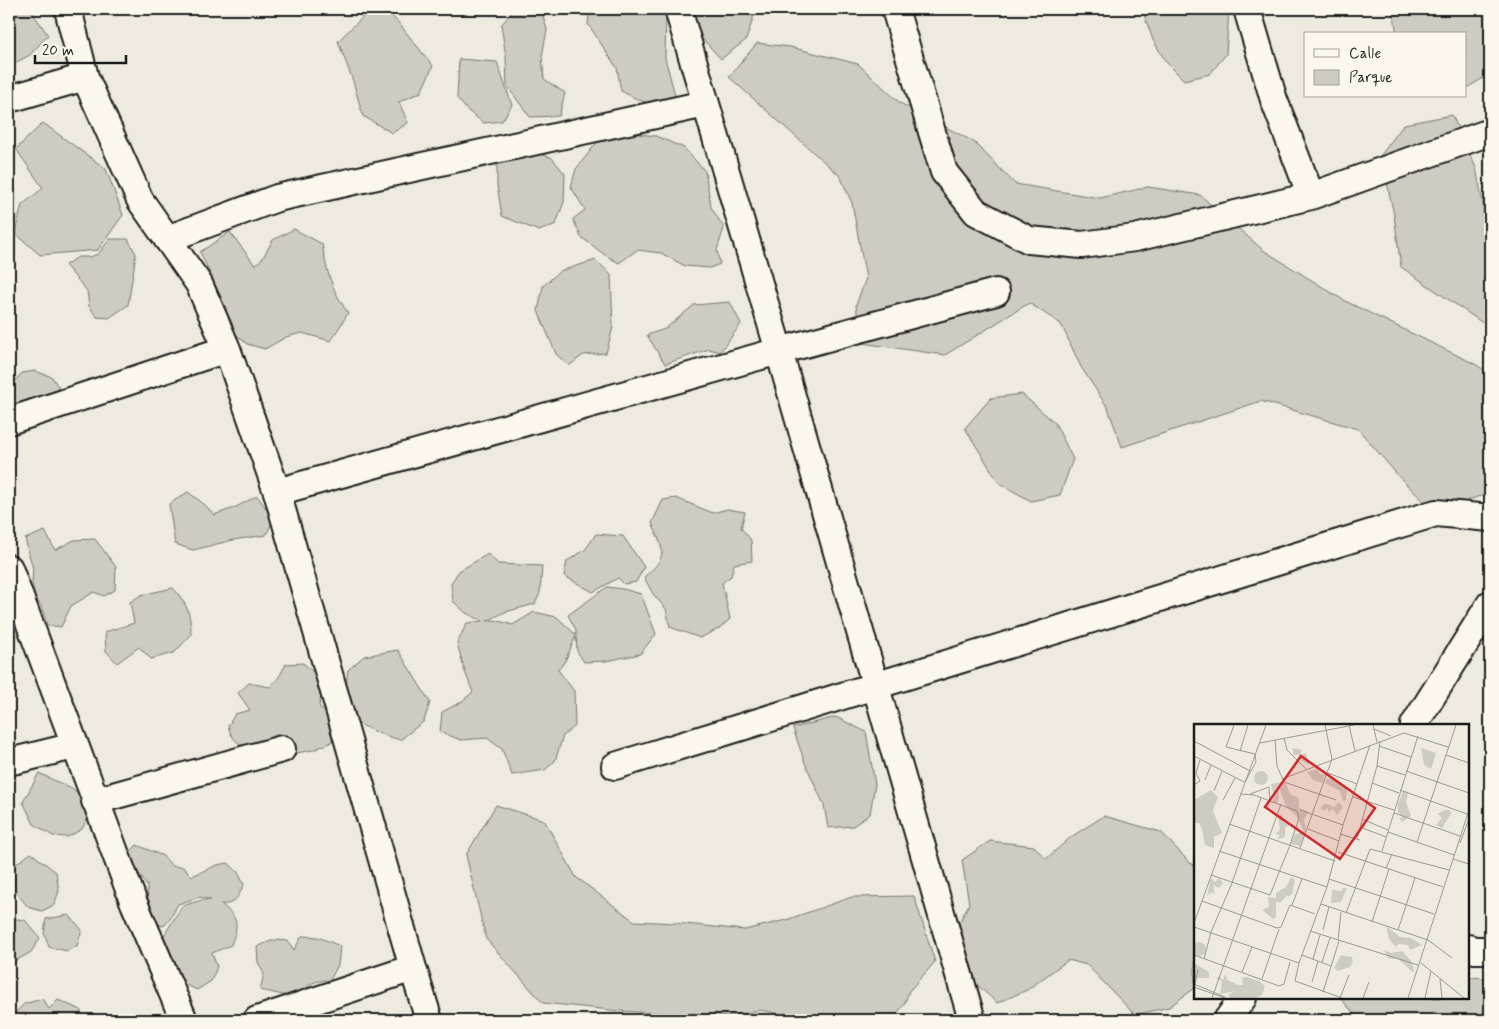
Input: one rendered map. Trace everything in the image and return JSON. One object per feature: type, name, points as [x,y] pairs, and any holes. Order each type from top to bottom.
[{"type":"street","points":[[68,9],[85,76],[140,200],[199,284],[227,349],[277,492],[413,968],[430,1020]]},
{"type":"street","points":[[678,9],[972,1020]]},
{"type":"street","points":[[895,9],[944,172],[976,212],[1029,240],[1082,245],[1134,238],[1311,196],[1489,134]]},
{"type":"street","points":[[1247,9],[1274,100],[1311,196]]},
{"type":"street","points":[[9,99],[85,76]]},
{"type":"street","points":[[167,239],[277,198],[705,104]]},
{"type":"street","points":[[277,492],[996,292]]},
{"type":"street","points":[[9,421],[227,349]]},
{"type":"street","points":[[615,766],[1436,513],[1490,518]]},
{"type":"street","points":[[9,568],[18,622],[74,746],[134,903],[184,1020]]},
{"type":"street","points":[[1415,724],[1490,604]]},
{"type":"street","points":[[9,762],[74,746]]},
{"type":"street","points":[[96,802],[282,749]]},
{"type":"street","points":[[1469,948],[1490,950]]},
{"type":"street","points":[[257,1020],[413,968]]},
{"type":"street","points":[[1228,1020],[1242,999]]},
{"type":"green space","points":[[9,9],[30,9],[48,35],[30,55],[9,66]]},
{"type":"green space","points":[[371,9],[383,9],[397,21],[433,66],[421,92],[399,102],[408,123],[392,133],[363,116],[353,81],[338,41]]},
{"type":"green space","points":[[541,9],[547,30],[542,56],[544,79],[565,93],[559,116],[530,117],[507,86],[506,57],[501,25],[514,10]]},
{"type":"green space","points":[[590,9],[666,9],[665,58],[675,95],[658,106],[639,100],[621,91],[617,68],[588,24]]},
{"type":"green space","points":[[687,9],[756,9],[746,40],[721,59],[697,33]]},
{"type":"green space","points":[[1142,9],[1229,9],[1226,54],[1210,74],[1184,80],[1166,62],[1153,40]]},
{"type":"green space","points":[[1393,9],[1490,9],[1490,74],[1466,88],[1466,32],[1397,32]]},
{"type":"green space","points":[[757,43],[790,47],[858,64],[900,103],[974,142],[1015,184],[1100,198],[1148,187],[1200,195],[1263,250],[1345,301],[1475,364],[1490,374],[1490,494],[1436,513],[1402,480],[1358,429],[1261,401],[1122,447],[1108,408],[1081,367],[1061,324],[1029,303],[945,355],[861,343],[856,305],[866,278],[852,203],[840,176],[729,77]]},
{"type":"green space","points":[[459,59],[497,62],[512,105],[502,121],[484,123],[468,111],[457,98]]},
{"type":"green space","points":[[1452,115],[1476,168],[1484,209],[1484,237],[1490,242],[1490,328],[1401,267],[1394,215],[1381,155],[1404,124]]},
{"type":"green space","points":[[43,123],[106,169],[123,215],[98,250],[40,255],[15,233],[22,205],[43,188],[16,149]]},
{"type":"green space","points":[[630,133],[656,136],[684,148],[705,171],[711,207],[724,228],[717,250],[720,264],[710,268],[685,266],[661,253],[637,250],[619,263],[581,237],[573,219],[585,210],[571,187],[576,169],[602,136]]},
{"type":"green space","points":[[531,152],[551,157],[565,174],[564,202],[556,224],[539,231],[502,216],[497,185],[497,164]]},
{"type":"green space","points":[[294,229],[322,244],[326,264],[337,296],[348,313],[331,341],[302,333],[286,337],[265,349],[247,344],[229,328],[226,308],[200,252],[230,232],[255,265],[262,259],[273,240]]},
{"type":"green space","points":[[110,239],[128,239],[136,254],[128,305],[109,318],[97,317],[89,306],[87,291],[65,265],[78,257],[90,257],[98,254]]},
{"type":"green space","points":[[596,260],[611,275],[613,327],[606,353],[583,355],[569,366],[556,354],[538,311],[543,286],[560,271]]},
{"type":"green space","points":[[730,302],[741,324],[720,352],[709,349],[665,364],[647,335],[665,329],[694,305]]},
{"type":"green space","points":[[35,371],[52,377],[59,388],[41,404],[9,418],[9,388],[22,373]]},
{"type":"green space","points":[[1022,394],[1055,423],[1073,459],[1060,495],[1031,501],[999,483],[965,428],[991,398]]},
{"type":"green space","points":[[188,492],[205,505],[214,515],[234,508],[257,496],[274,519],[266,535],[233,540],[193,550],[175,544],[169,504]]},
{"type":"green space","points":[[676,498],[713,513],[727,509],[745,512],[741,528],[751,540],[752,561],[734,564],[731,576],[722,583],[730,619],[720,628],[700,638],[670,627],[666,609],[653,594],[644,577],[657,564],[662,553],[652,523],[663,500]]},
{"type":"green space","points":[[45,531],[55,550],[74,540],[95,539],[116,567],[115,590],[104,596],[94,592],[71,606],[61,627],[47,625],[41,606],[35,598],[32,582],[33,569],[25,539]]},
{"type":"green space","points":[[596,534],[623,536],[644,567],[636,582],[624,584],[618,578],[593,592],[564,576],[567,561],[585,550]]},
{"type":"green space","points":[[488,554],[498,564],[542,566],[540,593],[535,604],[505,612],[487,621],[495,620],[513,625],[534,612],[557,617],[576,635],[576,630],[568,615],[607,587],[641,594],[656,634],[640,654],[606,661],[584,662],[577,651],[576,636],[565,661],[558,670],[574,691],[575,726],[563,736],[555,761],[545,770],[512,775],[502,749],[487,738],[461,740],[440,732],[442,712],[461,702],[473,692],[457,643],[467,623],[483,621],[466,613],[453,601],[451,583],[459,571]]},
{"type":"green space","points":[[173,588],[187,609],[191,635],[174,653],[151,659],[139,647],[117,663],[106,651],[105,632],[134,623],[130,602],[141,595]]},
{"type":"green space","points":[[398,650],[430,702],[424,721],[400,740],[378,733],[355,722],[344,702],[348,670],[364,656]]},
{"type":"green space","points":[[303,663],[321,681],[322,691],[319,706],[339,728],[330,743],[313,750],[297,753],[287,747],[251,747],[237,742],[228,726],[235,714],[250,710],[238,693],[249,683],[270,687],[279,677],[286,664]]},
{"type":"green space","points":[[836,717],[866,732],[875,784],[870,814],[853,826],[828,828],[824,805],[805,763],[793,728]]},
{"type":"green space","points":[[39,773],[82,794],[92,810],[82,829],[68,837],[53,836],[34,824],[23,802]]},
{"type":"green space","points":[[496,805],[544,820],[576,877],[634,921],[745,930],[786,920],[852,897],[914,896],[935,962],[909,991],[904,1005],[891,1020],[813,1020],[760,1010],[728,1017],[620,1011],[543,1003],[486,939],[466,855]]},
{"type":"green space","points":[[1104,816],[1161,832],[1190,863],[1194,865],[1194,989],[1169,1007],[1135,1015],[1087,965],[1068,960],[1027,990],[997,1003],[963,972],[956,929],[969,904],[962,860],[990,841],[1034,846],[1046,859],[1071,837]]},
{"type":"green space","points":[[137,845],[163,856],[172,866],[183,867],[192,876],[217,865],[228,863],[238,872],[244,885],[233,902],[221,904],[234,918],[236,922],[235,931],[231,945],[212,953],[217,967],[211,981],[197,990],[174,979],[162,954],[163,937],[182,906],[202,900],[211,900],[200,897],[178,904],[164,926],[155,924],[148,904],[147,886],[127,855]]},
{"type":"green space","points":[[31,853],[56,872],[59,891],[54,905],[42,911],[28,907],[15,891],[13,866]]},
{"type":"green space","points":[[69,915],[82,930],[77,946],[67,951],[49,947],[44,933],[46,919]]},
{"type":"green space","points":[[9,918],[25,920],[40,938],[31,952],[12,963],[9,961]]},
{"type":"green space","points":[[302,936],[318,937],[340,946],[338,965],[330,980],[311,984],[297,998],[260,990],[264,974],[258,962],[257,947],[273,940],[288,941],[294,950]]},
{"type":"green space","points":[[1469,977],[1490,978],[1490,1020],[1360,1020],[1341,999],[1469,999]]},
{"type":"green space","points":[[42,999],[49,1009],[58,1000],[81,1010],[80,1020],[16,1020],[14,1014],[24,1004]]}]
